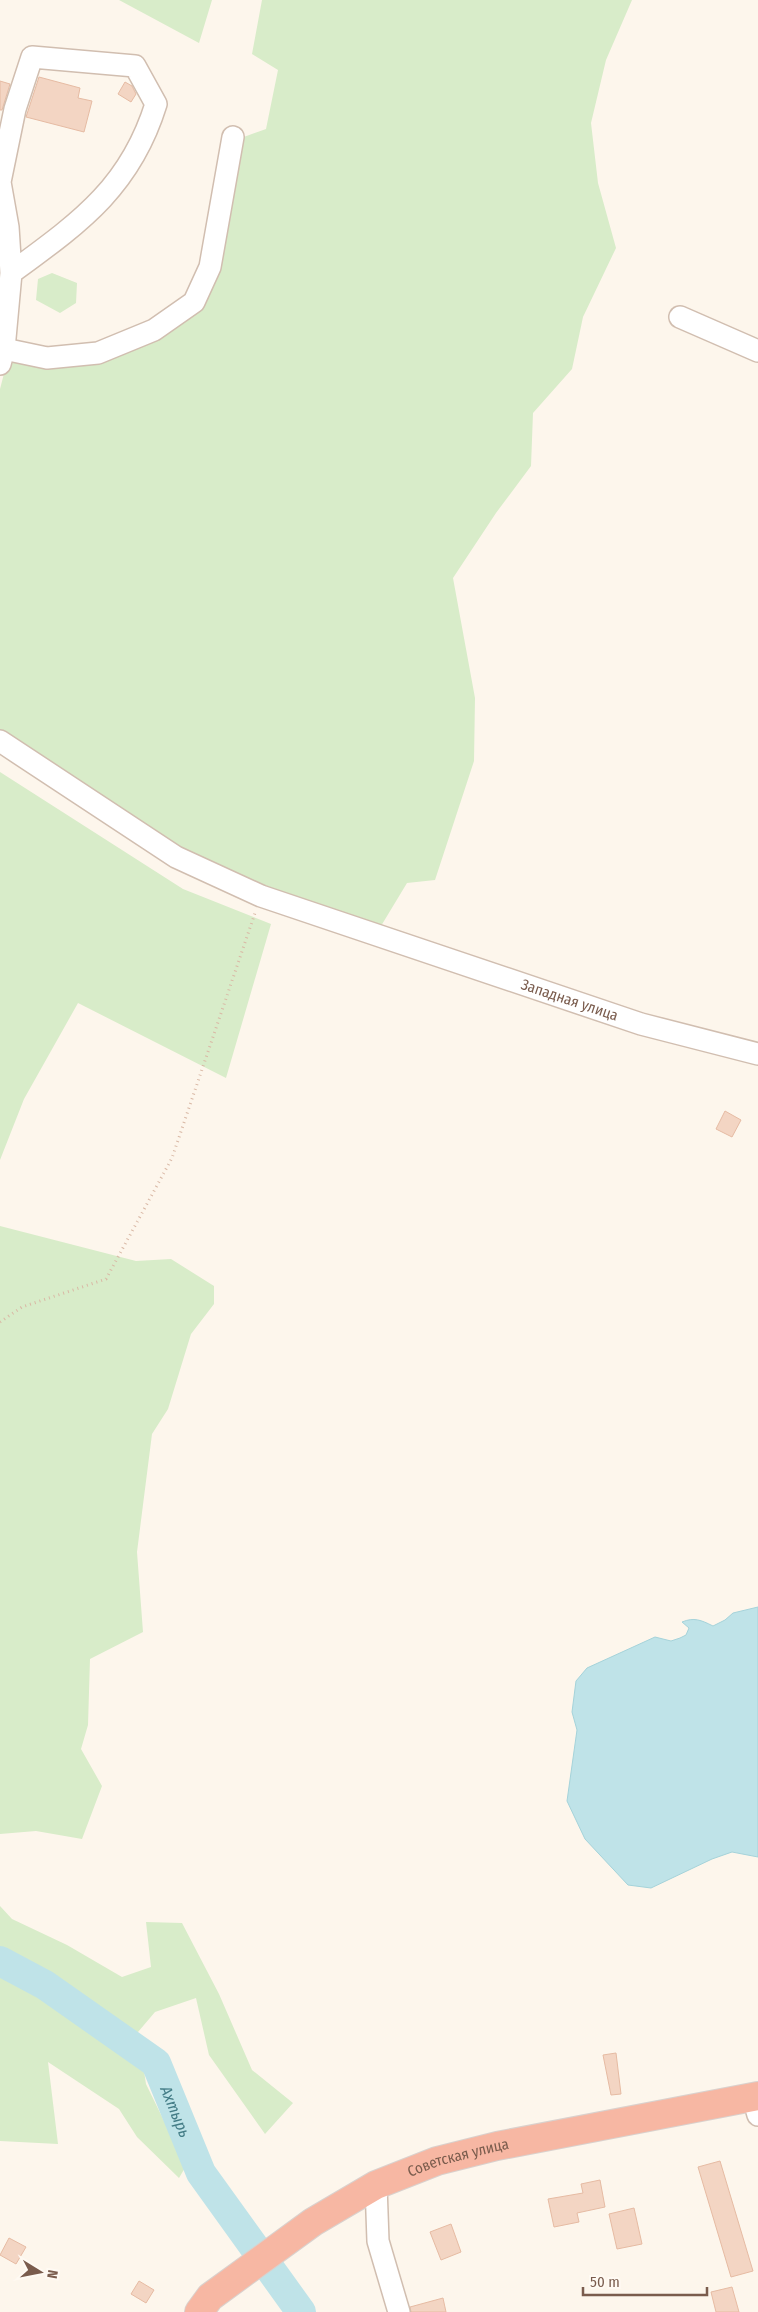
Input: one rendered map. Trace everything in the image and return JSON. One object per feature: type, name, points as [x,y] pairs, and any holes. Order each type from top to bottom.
[{"type":"highway","name":"Советская улица","points":[[203,2308],[313,2222],[376,2186],[437,2161],[497,2146],[756,2102]]},
{"type":"street","points":[[12,273],[70,230],[102,200],[124,172],[146,135],[156,104],[135,66],[32,57],[15,109],[0,182],[5,248],[12,273],[2,357],[47,358],[98,353],[154,330],[194,302],[210,267],[233,137]]},
{"type":"street","points":[[680,318],[758,351]]},
{"type":"street","name":"Западная улица","points":[[0,741],[176,857],[261,896],[641,1024],[758,1054]]},
{"type":"street","points":[[376,2186],[378,2241],[399,2312]]},
{"type":"path","points":[[0,1322],[22,1307],[106,1279],[172,1158],[261,896]]},
{"type":"green space","points":[[119,0],[212,0],[199,43]]},
{"type":"green space","points":[[262,0],[632,0],[606,60],[591,123],[598,183],[616,248],[583,317],[572,369],[533,413],[531,466],[496,513],[453,578],[475,698],[474,761],[435,880],[407,883],[381,926],[258,887],[171,842],[0,732],[0,389],[7,362],[59,363],[200,308],[241,138],[266,129],[278,70],[252,54]]},
{"type":"green space","points":[[52,273],[77,283],[76,303],[60,313],[36,300],[38,279]]},
{"type":"green space","points":[[0,772],[183,889],[271,924],[226,1078],[78,1003],[24,1099],[0,1160]]},
{"type":"green space","points":[[0,1226],[136,1261],[171,1259],[214,1286],[214,1304],[191,1334],[168,1409],[152,1434],[137,1552],[143,1632],[90,1659],[88,1725],[81,1749],[102,1786],[82,1839],[36,1831],[0,1834]]},
{"type":"green space","points":[[0,1906],[12,1919],[67,1945],[122,1977],[151,1967],[146,1922],[182,1923],[219,1994],[252,2070],[293,2103],[265,2134],[209,2055],[196,1998],[155,2012],[138,2032],[146,2084],[186,2166],[179,2178],[137,2137],[119,2109],[48,2062],[58,2144],[0,2141]]},
{"type":"water","points":[[758,1607],[758,1857],[732,1852],[712,1859],[651,1888],[628,1885],[585,1839],[567,1801],[577,1730],[572,1712],[576,1681],[587,1668],[655,1637],[671,1641],[686,1635],[689,1628],[682,1622],[698,1620],[713,1626],[725,1620],[733,1613]]},
{"type":"building","points":[[39,77],[80,88],[78,98],[92,101],[84,132],[26,117]]},
{"type":"building","points":[[0,81],[10,84],[2,110],[0,110]]},
{"type":"building","points":[[125,82],[132,86],[136,94],[131,102],[118,94]]},
{"type":"building","points":[[725,1111],[741,1120],[732,1137],[716,1129]]},
{"type":"building","points":[[616,2053],[621,2094],[611,2095],[603,2055]]},
{"type":"building","points":[[720,2161],[753,2271],[731,2277],[698,2167]]},
{"type":"building","points":[[600,2180],[605,2207],[577,2213],[579,2222],[554,2227],[548,2199],[583,2193],[581,2184]]},
{"type":"building","points":[[634,2208],[642,2244],[617,2249],[609,2214]]},
{"type":"building","points":[[451,2224],[461,2252],[441,2260],[430,2232]]},
{"type":"building","points":[[9,2238],[26,2247],[16,2264],[0,2255]]},
{"type":"building","points":[[139,2281],[154,2290],[146,2303],[131,2294]]},
{"type":"building","points":[[732,2287],[739,2312],[716,2312],[711,2292]]},
{"type":"building","points":[[443,2298],[446,2312],[411,2312],[410,2307]]},
{"type":"waterway","name":"Ахтырь","points":[[0,1961],[45,1985],[156,2063],[201,2173],[301,2312]]}]
